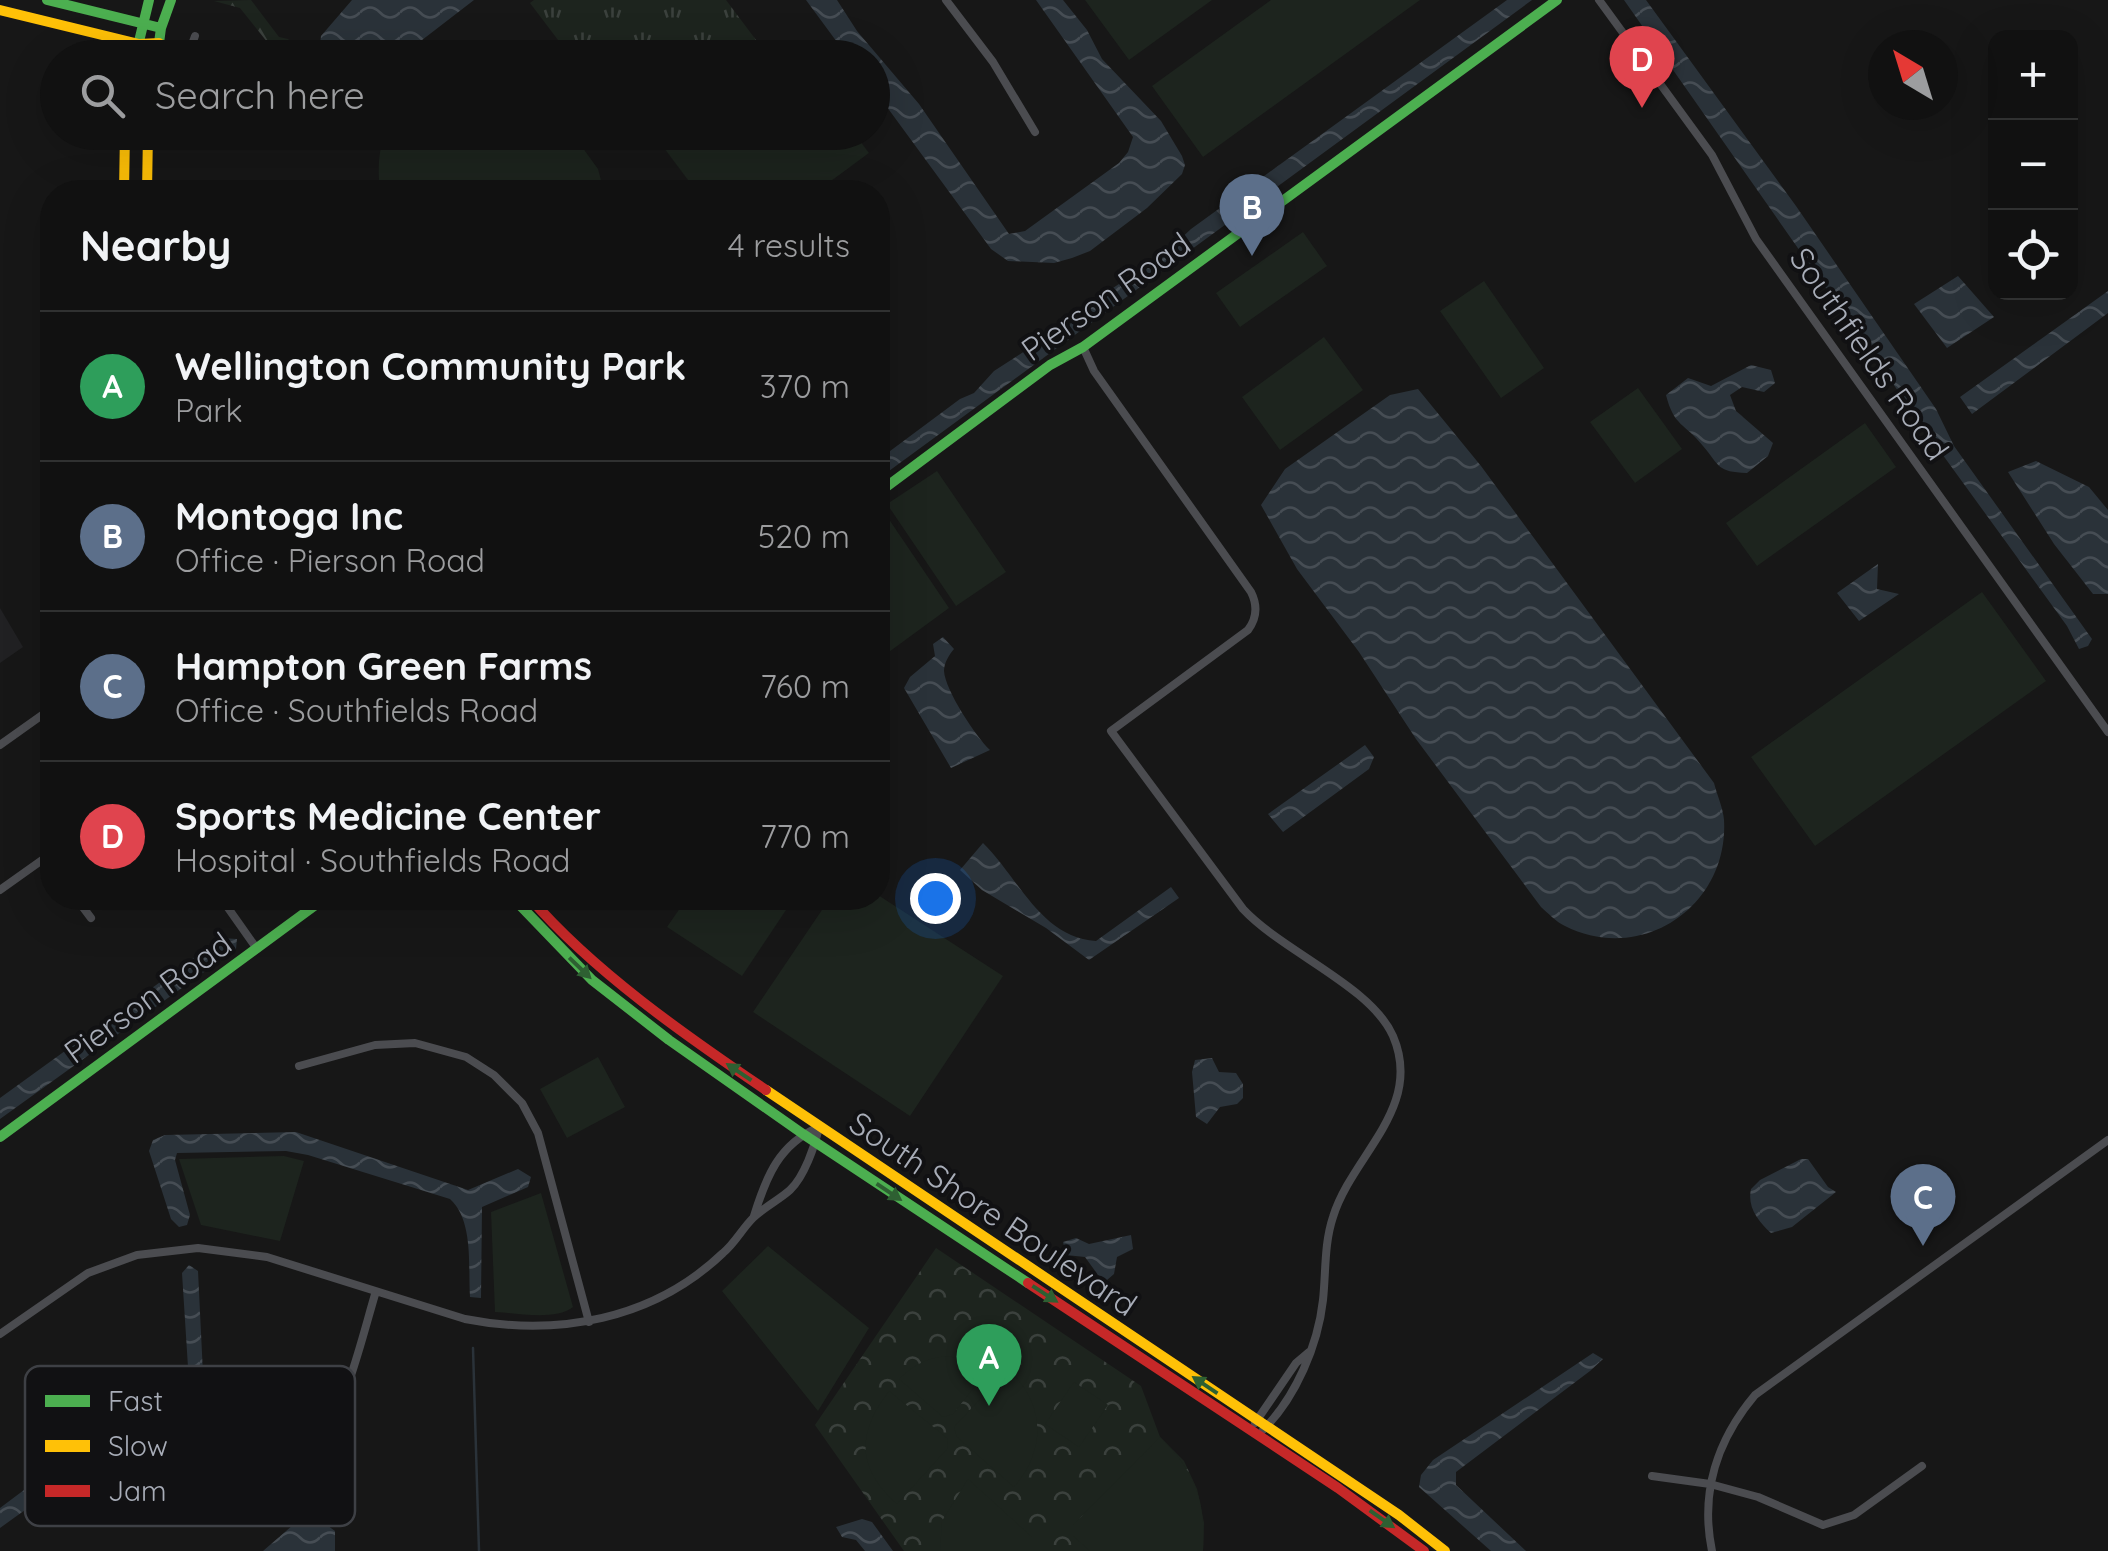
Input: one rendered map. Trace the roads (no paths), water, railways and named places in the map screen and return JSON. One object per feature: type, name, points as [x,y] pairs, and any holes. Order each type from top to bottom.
[{"type":"street","points":[[47,0],[161,28]]},
{"type":"street","points":[[140,40],[149,0]]},
{"type":"street","points":[[159,40],[171,0]]},
{"type":"street","points":[[946,0],[975,36],[1035,132]]},
{"type":"street","name":"Pierson Road","points":[[890,484],[1557,0]]},
{"type":"street","name":"Southfields Road","points":[[1599,0],[1712,155],[1761,246],[2108,732]]},
{"type":"street","points":[[0,10],[123,40]]},
{"type":"street","points":[[193,40],[194,36]]},
{"type":"street","points":[[124,180],[125,150]]},
{"type":"street","points":[[147,180],[148,150]]},
{"type":"street","points":[[1083,347],[1094,371],[1256,604],[1255,618],[1248,630],[1111,731],[1243,909],[1269,935],[1373,1008],[1398,1050],[1397,1101],[1334,1212],[1327,1238],[1320,1320],[1305,1368],[1267,1427],[1256,1436]]},
{"type":"street","points":[[0,746],[40,717]]},
{"type":"street","points":[[0,890],[40,865]]},
{"type":"street","points":[[85,910],[91,918]]},
{"type":"street","points":[[229,910],[257,949]]},
{"type":"street","name":"Pierson Road","points":[[0,1137],[309,910]]},
{"type":"street","name":"South Shore Boulevard","points":[[524,910],[624,1008],[803,1134],[1380,1517],[1424,1551]]},
{"type":"street","name":"South Shore Boulevard","points":[[540,910],[678,1031],[1399,1514],[1445,1551]]},
{"type":"street","points":[[299,1066],[375,1045],[415,1043],[448,1050],[494,1074],[522,1104],[542,1145],[590,1322]]},
{"type":"street","points":[[754,1218],[768,1171],[803,1134],[819,1128]]},
{"type":"street","points":[[0,1334],[88,1274],[124,1259],[163,1250],[198,1248],[250,1253],[492,1324],[538,1328],[590,1322],[642,1306],[690,1280],[726,1251],[754,1218],[794,1187],[819,1128]]},
{"type":"street","points":[[1712,1551],[1710,1484],[1720,1449],[1733,1423],[1770,1381],[2108,1140]]},
{"type":"street","points":[[353,1366],[376,1291]]},
{"type":"street","points":[[1256,1436],[1255,1419],[1296,1363],[1309,1352]]},
{"type":"street","points":[[1652,1476],[1758,1496],[1823,1525],[1854,1515],[1922,1466]]},
{"type":"water","points":[[352,0],[474,0],[422,40],[320,40]]},
{"type":"water","points":[[806,0],[837,0],[865,40],[835,40]]},
{"type":"water","points":[[1036,0],[1063,0],[1087,30],[1102,59],[1161,121],[1185,165],[1182,174],[1147,208],[1090,251],[1054,263],[1008,261],[991,249],[890,111],[890,70],[919,104],[1009,234],[1025,231],[1119,163],[1133,137]]},
{"type":"water","points":[[1507,0],[1532,0],[890,470],[890,451],[960,399],[974,393],[994,371],[1050,340],[1058,327],[1069,327],[1075,313],[1163,255],[1191,229]]},
{"type":"water","points":[[1624,0],[1646,0],[1796,206],[1936,409],[1954,446],[2092,639],[2088,646],[2079,649],[2067,626]]},
{"type":"water","points":[[1958,276],[1994,317],[1947,348],[1914,304]]},
{"type":"water","points":[[2108,291],[2108,313],[1972,414],[1960,397]]},
{"type":"water","points":[[1751,365],[1771,370],[1775,383],[1764,392],[1742,387],[1730,395],[1736,411],[1773,443],[1768,456],[1747,473],[1724,469],[1716,463],[1676,419],[1666,395],[1688,378],[1711,386]]},
{"type":"water","points":[[1418,389],[1481,466],[1714,783],[1724,820],[1722,851],[1712,878],[1696,902],[1675,920],[1650,932],[1623,938],[1594,936],[1562,924],[1541,907],[1416,739],[1359,652],[1297,569],[1261,505],[1285,469],[1390,395]]},
{"type":"water","points":[[2036,461],[2089,487],[2108,510],[2108,594],[2093,594],[2054,544],[2008,472]]},
{"type":"water","points":[[1878,564],[1877,589],[1899,594],[1859,621],[1837,593]]},
{"type":"water","points":[[943,637],[954,649],[944,668],[950,690],[990,750],[951,768],[904,688],[910,677],[935,656],[933,644]]},
{"type":"water","points":[[1365,745],[1374,757],[1369,769],[1283,832],[1268,814]]},
{"type":"water","points":[[983,843],[1045,918],[1077,937],[1096,941],[1171,887],[1179,898],[1089,960],[1046,928],[982,890],[960,870]]},
{"type":"water","points":[[221,938],[237,939],[236,949],[0,1119],[0,1098]]},
{"type":"water","points":[[1212,1058],[1219,1072],[1236,1073],[1243,1084],[1243,1098],[1237,1104],[1220,1107],[1207,1124],[1196,1117],[1192,1072],[1195,1060]]},
{"type":"water","points":[[296,1132],[468,1190],[518,1169],[531,1177],[528,1187],[482,1207],[481,1298],[470,1297],[466,1232],[458,1208],[450,1199],[308,1155],[286,1151],[177,1153],[175,1160],[190,1215],[187,1225],[179,1227],[171,1219],[149,1151],[153,1140],[165,1135]]},
{"type":"water","points":[[1808,1159],[1836,1192],[1792,1227],[1771,1233],[1755,1213],[1751,1189],[1760,1180]]},
{"type":"water","points":[[1131,1235],[1133,1249],[1117,1257],[1114,1274],[1107,1280],[1098,1275],[1085,1257],[1066,1255],[1063,1242],[1076,1238],[1089,1244]]},
{"type":"water","points":[[189,1265],[198,1271],[203,1366],[188,1366],[182,1273]]},
{"type":"water","points":[[1593,1353],[1603,1359],[1456,1472],[1456,1485],[1526,1551],[1491,1551],[1419,1487],[1421,1475],[1433,1460]]},
{"type":"water","points":[[25,1489],[25,1510],[0,1528],[0,1508]]},
{"type":"water","points":[[862,1519],[872,1522],[893,1551],[865,1551],[856,1540],[842,1537],[836,1527]]},
{"type":"water","points":[[292,1526],[328,1526],[335,1531],[335,1551],[263,1551]]},
{"type":"waterway","points":[[473,1348],[479,1551]]},
{"type":"place","name":"Sports Medicine Center","points":[[1642,108]]},
{"type":"place","name":"Montoga Inc","points":[[1252,256]]},
{"type":"place","name":"Hampton Green Farms","points":[[1923,1246]]},
{"type":"place","name":"Wellington Community Park","points":[[989,1406]]}]
